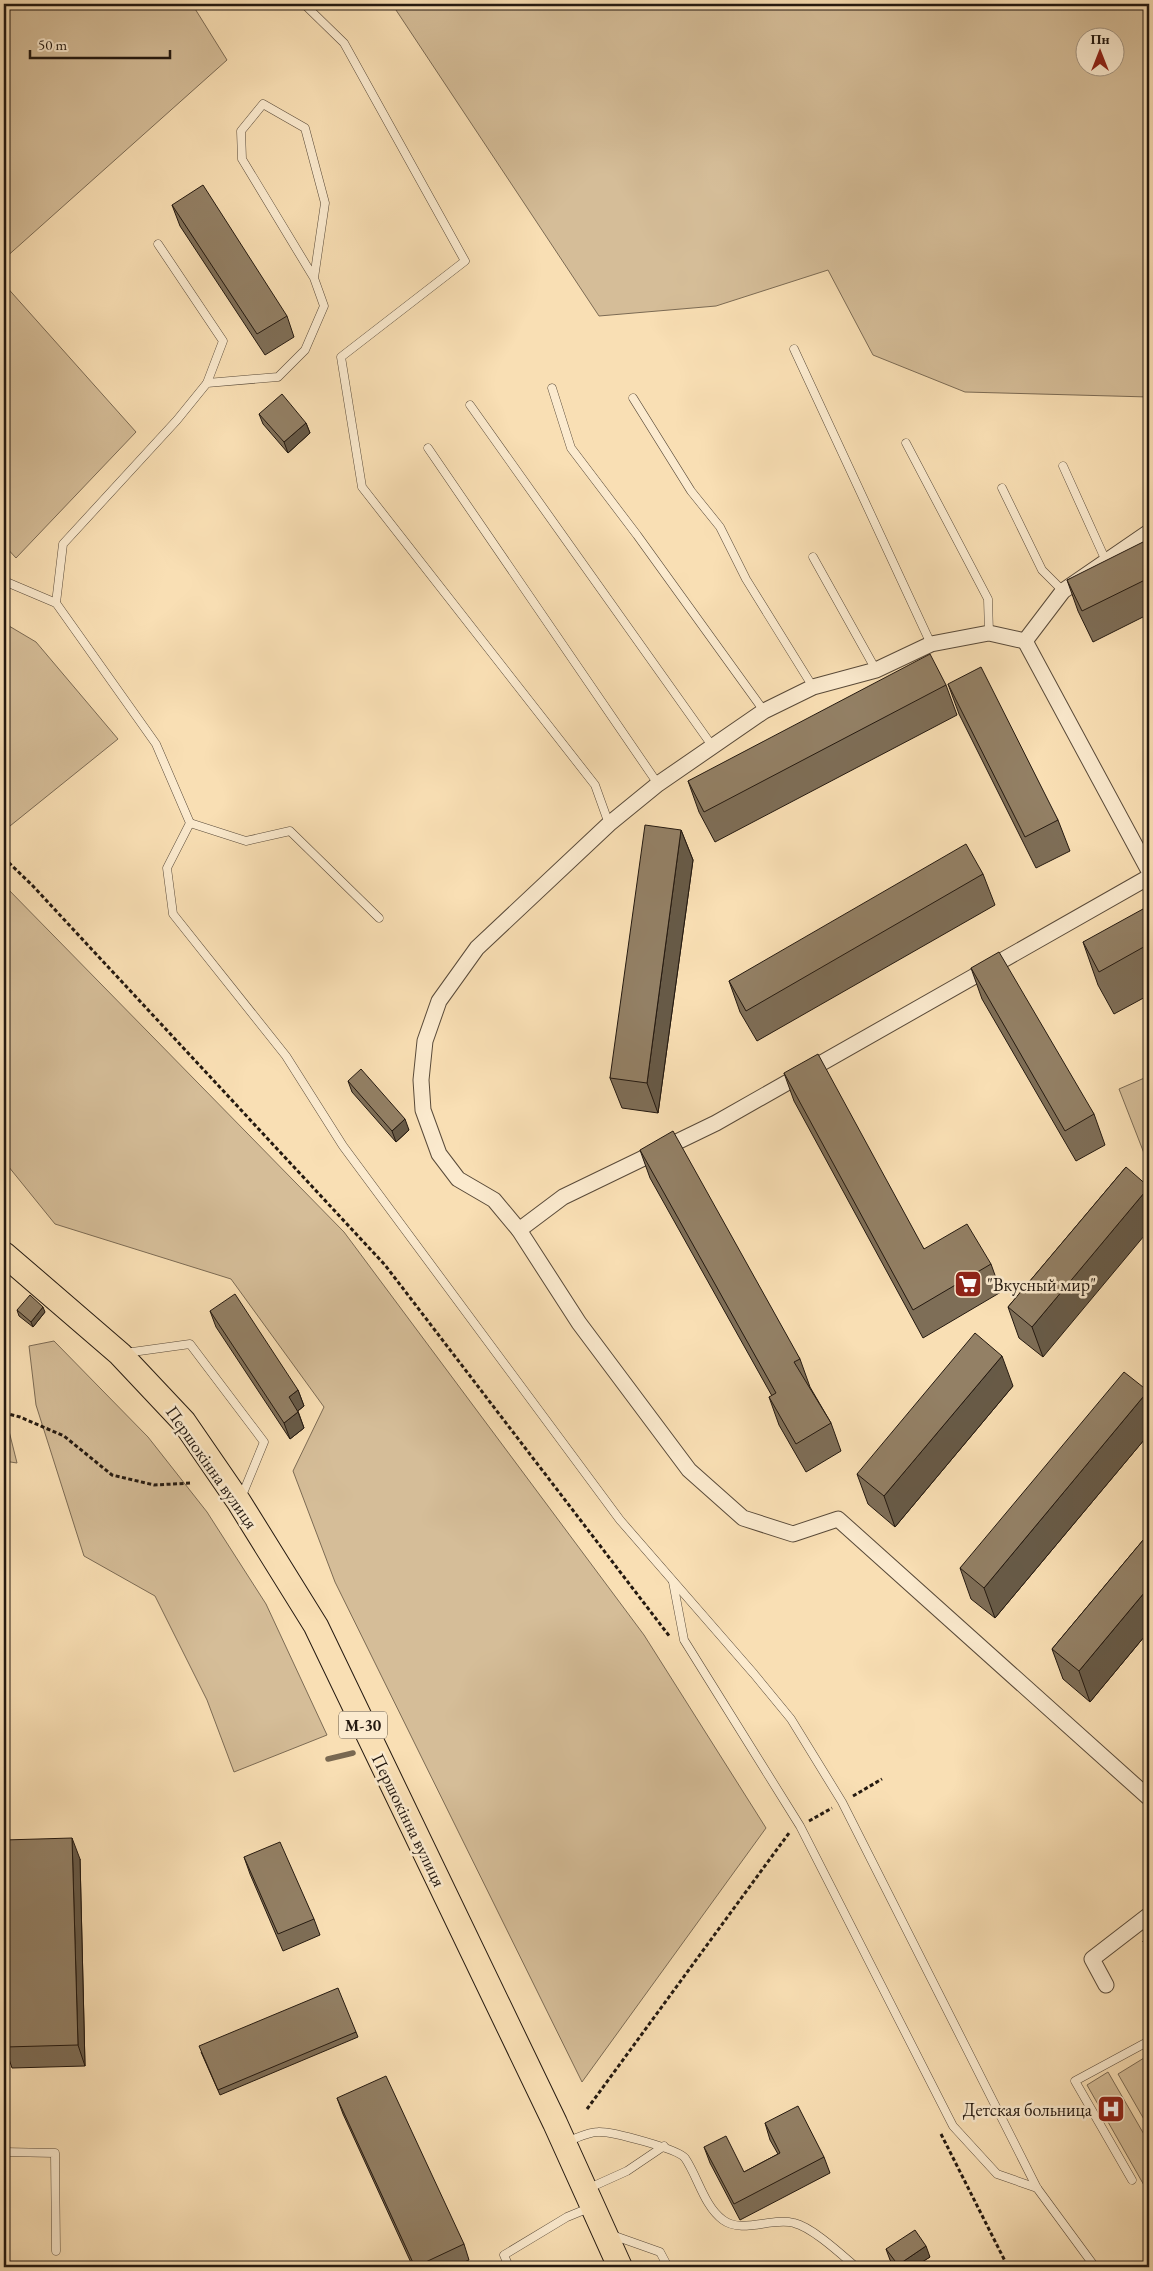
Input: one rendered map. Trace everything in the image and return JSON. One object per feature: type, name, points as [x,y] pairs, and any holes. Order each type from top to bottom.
[{"type":"highway","name":"Першокінна вулиця","points":[[4,1254],[120,1354],[184,1422],[239,1502],[316,1626],[564,2142],[620,2267]]},
{"type":"street","points":[[1025,641],[1063,591],[1149,532]]},
{"type":"street","points":[[1149,871],[1025,641],[989,633],[932,644],[876,670],[813,687],[764,710],[713,748],[658,784],[609,824],[477,948],[439,1001],[426,1041],[421,1080],[422,1110],[439,1154],[458,1179],[494,1200],[520,1230],[580,1323],[689,1470],[743,1518],[793,1534],[838,1519],[1149,1798]]},
{"type":"street","points":[[520,1230],[563,1197],[716,1123],[1149,877]]},
{"type":"street","points":[[1106,1985],[1092,1959],[1149,1915]]},
{"type":"lane","points":[[304,4],[344,43],[465,261],[341,357],[362,487],[595,785],[609,824]]},
{"type":"lane","points":[[207,383],[278,378],[305,350],[324,306],[314,278],[242,159],[241,131],[263,104],[305,128],[325,203],[314,278]]},
{"type":"lane","points":[[56,603],[62,544],[177,420],[207,383],[223,341],[158,244]]},
{"type":"lane","points":[[794,349],[932,644]]},
{"type":"lane","points":[[552,388],[571,448],[637,535],[764,710]]},
{"type":"lane","points":[[633,398],[691,491],[720,527],[746,579],[813,687]]},
{"type":"lane","points":[[470,405],[713,748]]},
{"type":"lane","points":[[906,443],[988,599],[989,633]]},
{"type":"lane","points":[[428,448],[658,784]]},
{"type":"lane","points":[[1063,466],[1106,561]]},
{"type":"lane","points":[[1002,488],[1042,570],[1063,591]]},
{"type":"lane","points":[[813,557],[876,670]]},
{"type":"lane","points":[[4,581],[56,603],[156,744],[190,824]]},
{"type":"lane","points":[[190,824],[246,841],[290,831],[380,918]]},
{"type":"lane","points":[[190,824],[167,868],[173,914],[286,1056],[343,1146],[614,1512],[791,1719],[842,1802],[1037,2188],[1094,2267]]},
{"type":"lane","points":[[120,1354],[190,1344],[264,1442],[239,1502]]},
{"type":"lane","points":[[673,1580],[684,1640],[800,1826],[953,2126],[997,2174],[1037,2188]]},
{"type":"lane","points":[[1132,2180],[1075,2081],[1149,2041]]},
{"type":"lane","points":[[564,2142],[598,2132],[664,2146],[684,2157],[713,2209],[723,2220],[737,2226],[785,2221],[796,2223],[856,2267]]},
{"type":"lane","points":[[509,2267],[504,2255],[567,2217],[590,2198],[664,2146]]},
{"type":"lane","points":[[4,2152],[55,2153],[56,2251]]},
{"type":"lane","points":[[604,2232],[660,2252],[668,2267]]},
{"type":"path","points":[[4,858],[32,885],[385,1266],[675,1644]]},
{"type":"path","points":[[4,1413],[20,1417],[64,1436],[112,1475],[154,1485],[192,1483]]},
{"type":"path","points":[[785,1824],[794,1842]]},
{"type":"path","points":[[587,2108],[790,1833]]},
{"type":"path","points":[[937,2125],[1008,2267]]},
{"type":"shaded area","points":[[4,4],[192,4],[227,60],[4,259]]},
{"type":"shaded area","points":[[392,4],[1149,4],[1149,397],[965,392],[873,355],[828,270],[716,306],[599,316]]},
{"type":"shaded area","points":[[4,284],[136,432],[16,558],[4,545]]},
{"type":"shaded area","points":[[4,623],[36,642],[118,739],[5,830]]},
{"type":"shaded area","points":[[4,885],[344,1232],[644,1635],[766,1828],[582,2082],[335,1582],[293,1471],[324,1407],[231,1279],[55,1224],[4,1161]]},
{"type":"shaded area","points":[[1149,1076],[1149,1166],[1119,1089]]},
{"type":"shaded area","points":[[54,1341],[148,1437],[207,1512],[266,1604],[327,1735],[234,1772],[207,1700],[155,1596],[84,1556],[36,1405],[29,1346]]},
{"type":"shaded area","points":[[4,1411],[17,1463],[4,1461]]},
{"type":"shaded area","points":[[1144,2058],[1149,2067],[1149,2128],[1118,2074]]},
{"type":"shaded area","points":[[1108,2072],[1149,2143],[1149,2194],[1087,2085]]},
{"type":"building","points":[[203,185],[287,316],[257,334],[172,205]]},
{"type":"building","points":[[282,394],[306,423],[284,442],[259,414]]},
{"type":"building","points":[[1143,542],[1149,555],[1149,578],[1082,611],[1067,580]]},
{"type":"building","points":[[930,654],[946,685],[704,812],[688,781]]},
{"type":"building","points":[[981,667],[1058,820],[1025,837],[948,684]]},
{"type":"building","points":[[645,825],[681,830],[647,1083],[610,1078]]},
{"type":"building","points":[[966,844],[983,874],[746,1011],[729,981]]},
{"type":"building","points":[[1143,909],[1149,921],[1149,944],[1099,972],[1083,942]]},
{"type":"building","points":[[999,952],[1094,1114],[1065,1131],[971,968]]},
{"type":"building","points":[[818,1054],[924,1249],[967,1224],[991,1264],[913,1310],[784,1073]]},
{"type":"building","points":[[361,1069],[405,1119],[392,1131],[348,1081]]},
{"type":"building","points":[[673,1131],[800,1359],[794,1362],[831,1423],[796,1444],[769,1397],[776,1393],[640,1150]]},
{"type":"building","points":[[1126,1167],[1149,1187],[1032,1327],[1008,1307]]},
{"type":"building","points":[[235,1294],[298,1390],[289,1397],[298,1412],[284,1423],[210,1311]]},
{"type":"building","points":[[30,1295],[43,1307],[31,1322],[17,1310]]},
{"type":"building","points":[[975,1333],[1002,1356],[884,1496],[857,1474]]},
{"type":"building","points":[[1124,1372],[1148,1391],[984,1588],[960,1568]]},
{"type":"building","points":[[1149,1533],[1149,1587],[1079,1671],[1052,1649]]},
{"type":"building","points":[[72,1838],[78,2045],[5,2047],[4,1840]]},
{"type":"building","points":[[280,1842],[314,1919],[278,1934],[244,1857]]},
{"type":"building","points":[[1149,1938],[1149,1953],[1143,1941]]},
{"type":"building","points":[[338,1988],[356,2032],[218,2090],[199,2046]]},
{"type":"building","points":[[386,2076],[464,2244],[415,2267],[337,2098]]},
{"type":"building","points":[[798,2106],[824,2157],[734,2204],[704,2147],[726,2136],[744,2172],[780,2153],[765,2123]]},
{"type":"building","points":[[915,2230],[926,2246],[898,2265],[886,2249]]},
{"type":"waterway","points":[[328,1759],[353,1753]]},
{"type":"place","name":"\"Вкусный мир\"","points":[[968,1284]]},
{"type":"place","name":"Детская больница","points":[[1111,2109]]}]
